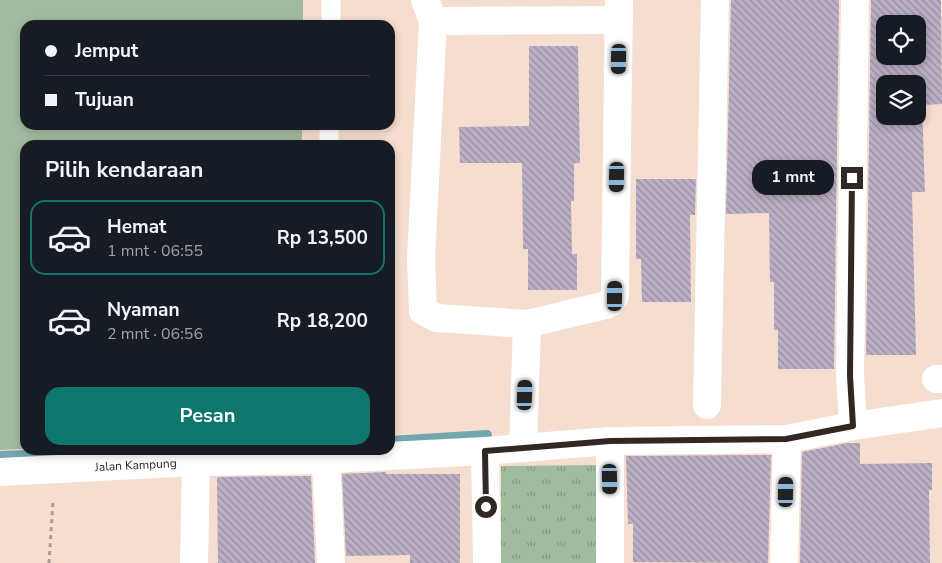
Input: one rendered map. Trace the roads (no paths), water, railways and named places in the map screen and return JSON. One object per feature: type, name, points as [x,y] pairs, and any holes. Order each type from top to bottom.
[{"type":"street","points":[[707,406],[716,0]]},
{"type":"street","points":[[853,426],[850,376],[855,0]]},
{"type":"street","points":[[538,9],[619,10],[615,296],[612,302],[606,305],[527,324],[437,318],[423,311],[421,259],[429,10],[538,9]]},
{"type":"street","points":[[523,447],[527,324]]},
{"type":"street","name":"Jalan Kampung","points":[[395,454],[485,451],[610,441],[786,439],[853,426],[942,413]]},
{"type":"street","points":[[784,563],[786,439]]},
{"type":"street","points":[[610,441],[610,563]]},
{"type":"street","points":[[485,451],[486,563]]},
{"type":"street","name":"Jalan Kampung","points":[[0,472],[354,455]]},
{"type":"street","points":[[321,456],[331,563]]},
{"type":"street","points":[[194,563],[196,462]]},
{"type":"lane","points":[[331,0],[331,20]]},
{"type":"waterway","points":[[395,441],[487,435]]},
{"type":"waterway","points":[[0,456],[26,455]]}]
